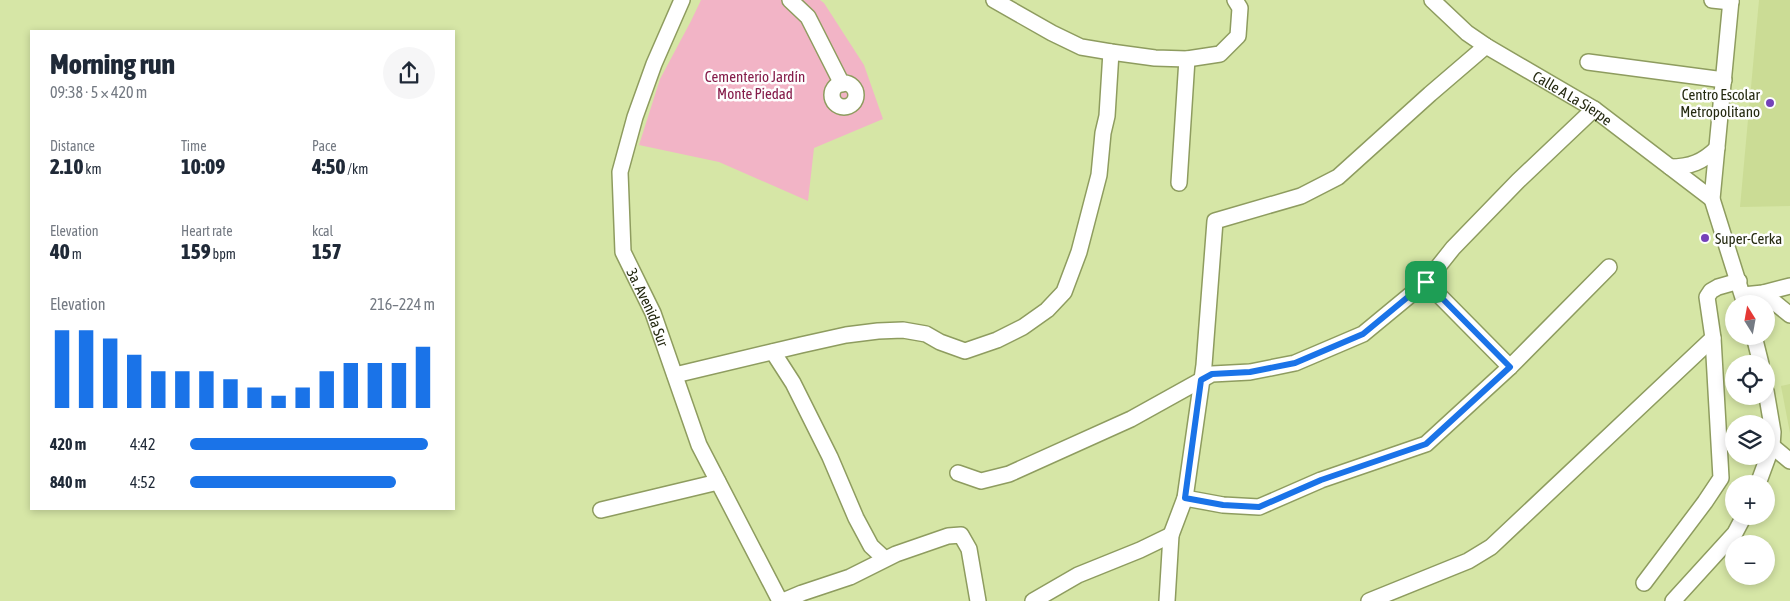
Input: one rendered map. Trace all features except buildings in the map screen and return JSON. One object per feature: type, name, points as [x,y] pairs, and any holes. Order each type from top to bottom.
[{"type":"street","name":"3a. Avenida Sur","points":[[682,0],[654,64],[635,117],[620,172],[623,252],[652,313],[699,445],[781,601]]},
{"type":"street","points":[[790,0],[808,17],[842,84]]},
{"type":"street","points":[[994,0],[1044,29],[1081,47],[1154,58],[1187,59],[1220,54],[1238,36],[1240,8],[1235,0]]},
{"type":"street","name":"Calle A La Sierpe","points":[[1432,0],[1467,33],[1594,109],[1712,199]]},
{"type":"street","points":[[1712,0],[1731,1],[1712,199],[1742,293]]},
{"type":"street","points":[[1166,601],[1170,535],[1185,498],[1204,365],[1215,221],[1301,196],[1338,177],[1486,46]]},
{"type":"street","points":[[675,375],[846,335],[903,330],[926,334],[940,342],[965,351],[997,340],[1023,327],[1047,310],[1064,292],[1079,252],[1100,175],[1103,133],[1107,116],[1111,52]]},
{"type":"street","points":[[1179,183],[1187,59]]},
{"type":"street","points":[[1588,62],[1724,80]]},
{"type":"street","points":[[958,473],[981,480],[1009,474],[1131,419],[1212,374],[1250,372],[1295,363],[1363,334],[1426,282],[1453,248],[1518,181],[1594,109]]},
{"type":"street","points":[[1670,167],[1684,167],[1696,164],[1708,157],[1717,148]]},
{"type":"street","points":[[1185,498],[1223,505],[1259,507],[1321,480],[1426,444],[1510,367],[1609,267]]},
{"type":"street","points":[[1426,282],[1510,367]]},
{"type":"street","points":[[1644,583],[1721,478],[1713,338],[1707,297],[1711,291],[1718,287],[1742,293],[1763,293],[1790,286]]},
{"type":"street","points":[[1763,293],[1790,315]]},
{"type":"street","points":[[1369,601],[1468,561],[1491,547],[1713,338]]},
{"type":"street","points":[[773,352],[793,383],[871,546],[885,559]]},
{"type":"street","points":[[1775,448],[1790,461]]},
{"type":"street","points":[[601,510],[718,482]]},
{"type":"street","points":[[1672,601],[1735,533],[1739,525]]},
{"type":"street","points":[[781,601],[850,577],[896,554],[948,536],[961,535],[969,549],[978,601]]},
{"type":"street","points":[[1033,601],[1078,576],[1170,535]]},
{"type":"shaded area","name":"Centro Escolar Metropolitano","points":[[1759,0],[1790,0],[1790,206],[1740,207]]},
{"type":"shaded area","points":[[1790,384],[1790,433],[1781,386]]},
{"type":"green space","name":"Cementerio Jardín Monte Piedad","points":[[701,0],[820,0],[824,3],[864,65],[883,119],[814,148],[808,201],[719,162],[639,145],[660,79]]},
{"type":"place","name":"Centro Escolar Metropolitano","points":[[1770,103]]},
{"type":"place","name":"Super-Cerka","points":[[1705,238]]},
{"type":"route","points":[[1426,282],[1510,367],[1426,444],[1321,480],[1259,507],[1223,505],[1185,498],[1201,380],[1212,374],[1250,372],[1295,363],[1363,334],[1426,282]]}]
